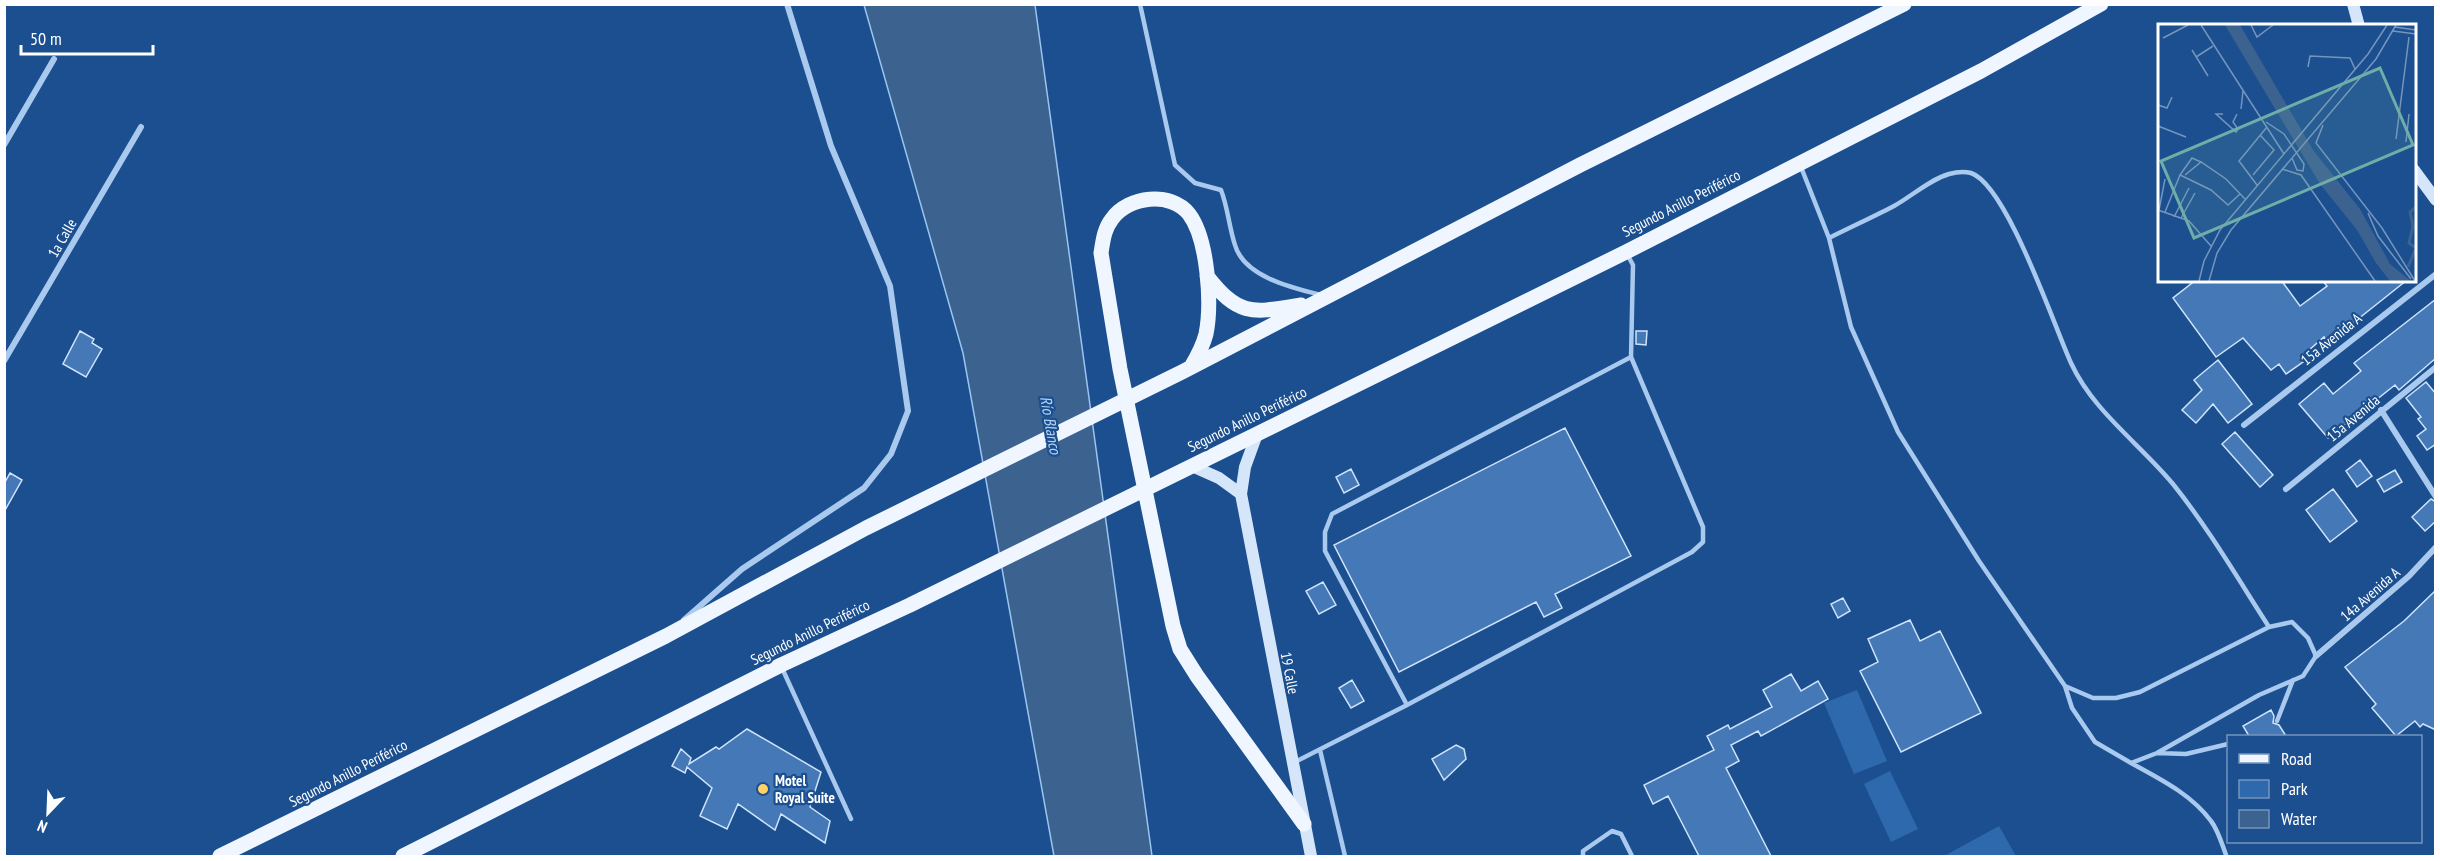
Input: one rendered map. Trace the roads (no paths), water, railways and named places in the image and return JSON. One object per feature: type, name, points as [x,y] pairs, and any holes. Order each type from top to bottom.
[{"type":"main road","name":"Segundo Anillo Periférico","points":[[220,856],[666,636],[867,528],[1186,370],[1580,165],[1904,4]]},
{"type":"main road","name":"Segundo Anillo Periférico","points":[[403,856],[781,665],[910,604],[1626,252],[1981,71],[2101,4]]},
{"type":"main road","points":[[2353,4],[2358,24]]},
{"type":"main road","points":[[2416,176],[2436,200]]},
{"type":"main road","points":[[1186,370],[1206,335],[1207,276],[1198,230],[1188,212],[1176,203],[1161,199],[1144,200],[1128,206],[1112,218],[1104,234],[1103,267],[1120,369],[1173,626],[1180,649],[1197,676],[1304,824]]},
{"type":"main road","points":[[1207,276],[1223,297],[1236,306],[1248,309],[1268,311],[1321,300]]},
{"type":"main road","name":"19 Calle","points":[[1257,434],[1245,467],[1241,494],[1311,856]]},
{"type":"main road","points":[[1186,469],[1219,478],[1241,494]]},
{"type":"street","points":[[666,636],[742,569],[864,488],[891,453],[908,411],[890,286],[831,146],[787,4]]},
{"type":"street","points":[[4,145],[54,59]]},
{"type":"street","name":"1a Calle","points":[[4,361],[141,127]]},
{"type":"street","name":"15a Avenida A","points":[[2244,425],[2364,328],[2436,274]]},
{"type":"street","name":"15a Avenida","points":[[2286,489],[2436,367]]},
{"type":"street","points":[[2381,410],[2436,497]]},
{"type":"street","name":"14a Avenida A","points":[[2316,656],[2409,576],[2436,547]]},
{"type":"lane","points":[[1140,4],[1176,165],[1195,183],[1221,190],[1235,248],[1254,271],[1321,300]]},
{"type":"lane","points":[[1799,162],[1829,238],[1851,327],[1898,432],[1979,561],[2065,686],[2072,708],[2095,742],[2167,783],[2193,801],[2212,822],[2226,855]]},
{"type":"lane","points":[[1829,238],[1895,205],[1925,185],[1949,174],[1961,172],[1972,174],[1984,181],[1993,191],[2017,236],[2071,364],[2085,387],[2172,483],[2196,514],[2269,627]]},
{"type":"lane","points":[[1292,764],[1692,552],[1703,542],[1703,527],[1631,357],[1633,265],[1626,252]]},
{"type":"lane","points":[[1407,705],[1325,551],[1325,532],[1332,514],[1631,357]]},
{"type":"lane","points":[[2065,686],[2093,698],[2116,698],[2140,692],[2269,627],[2292,622],[2308,638],[2316,656],[2302,676],[2259,695],[2157,753],[2131,764]]},
{"type":"lane","points":[[781,665],[851,819]]},
{"type":"lane","points":[[2277,721],[2293,680]]},
{"type":"lane","points":[[2157,753],[2186,754],[2227,744]]},
{"type":"lane","points":[[1320,750],[1345,856]]},
{"type":"lane","points":[[1583,856],[1583,851],[1612,831],[1621,834],[1632,856]]},
{"type":"water","name":"Río Blanco","points":[[864,5],[1035,5],[1152,856],[1054,856],[963,353]]},
{"type":"place","name":"Motel Royal Suite","points":[[763,789]]}]
